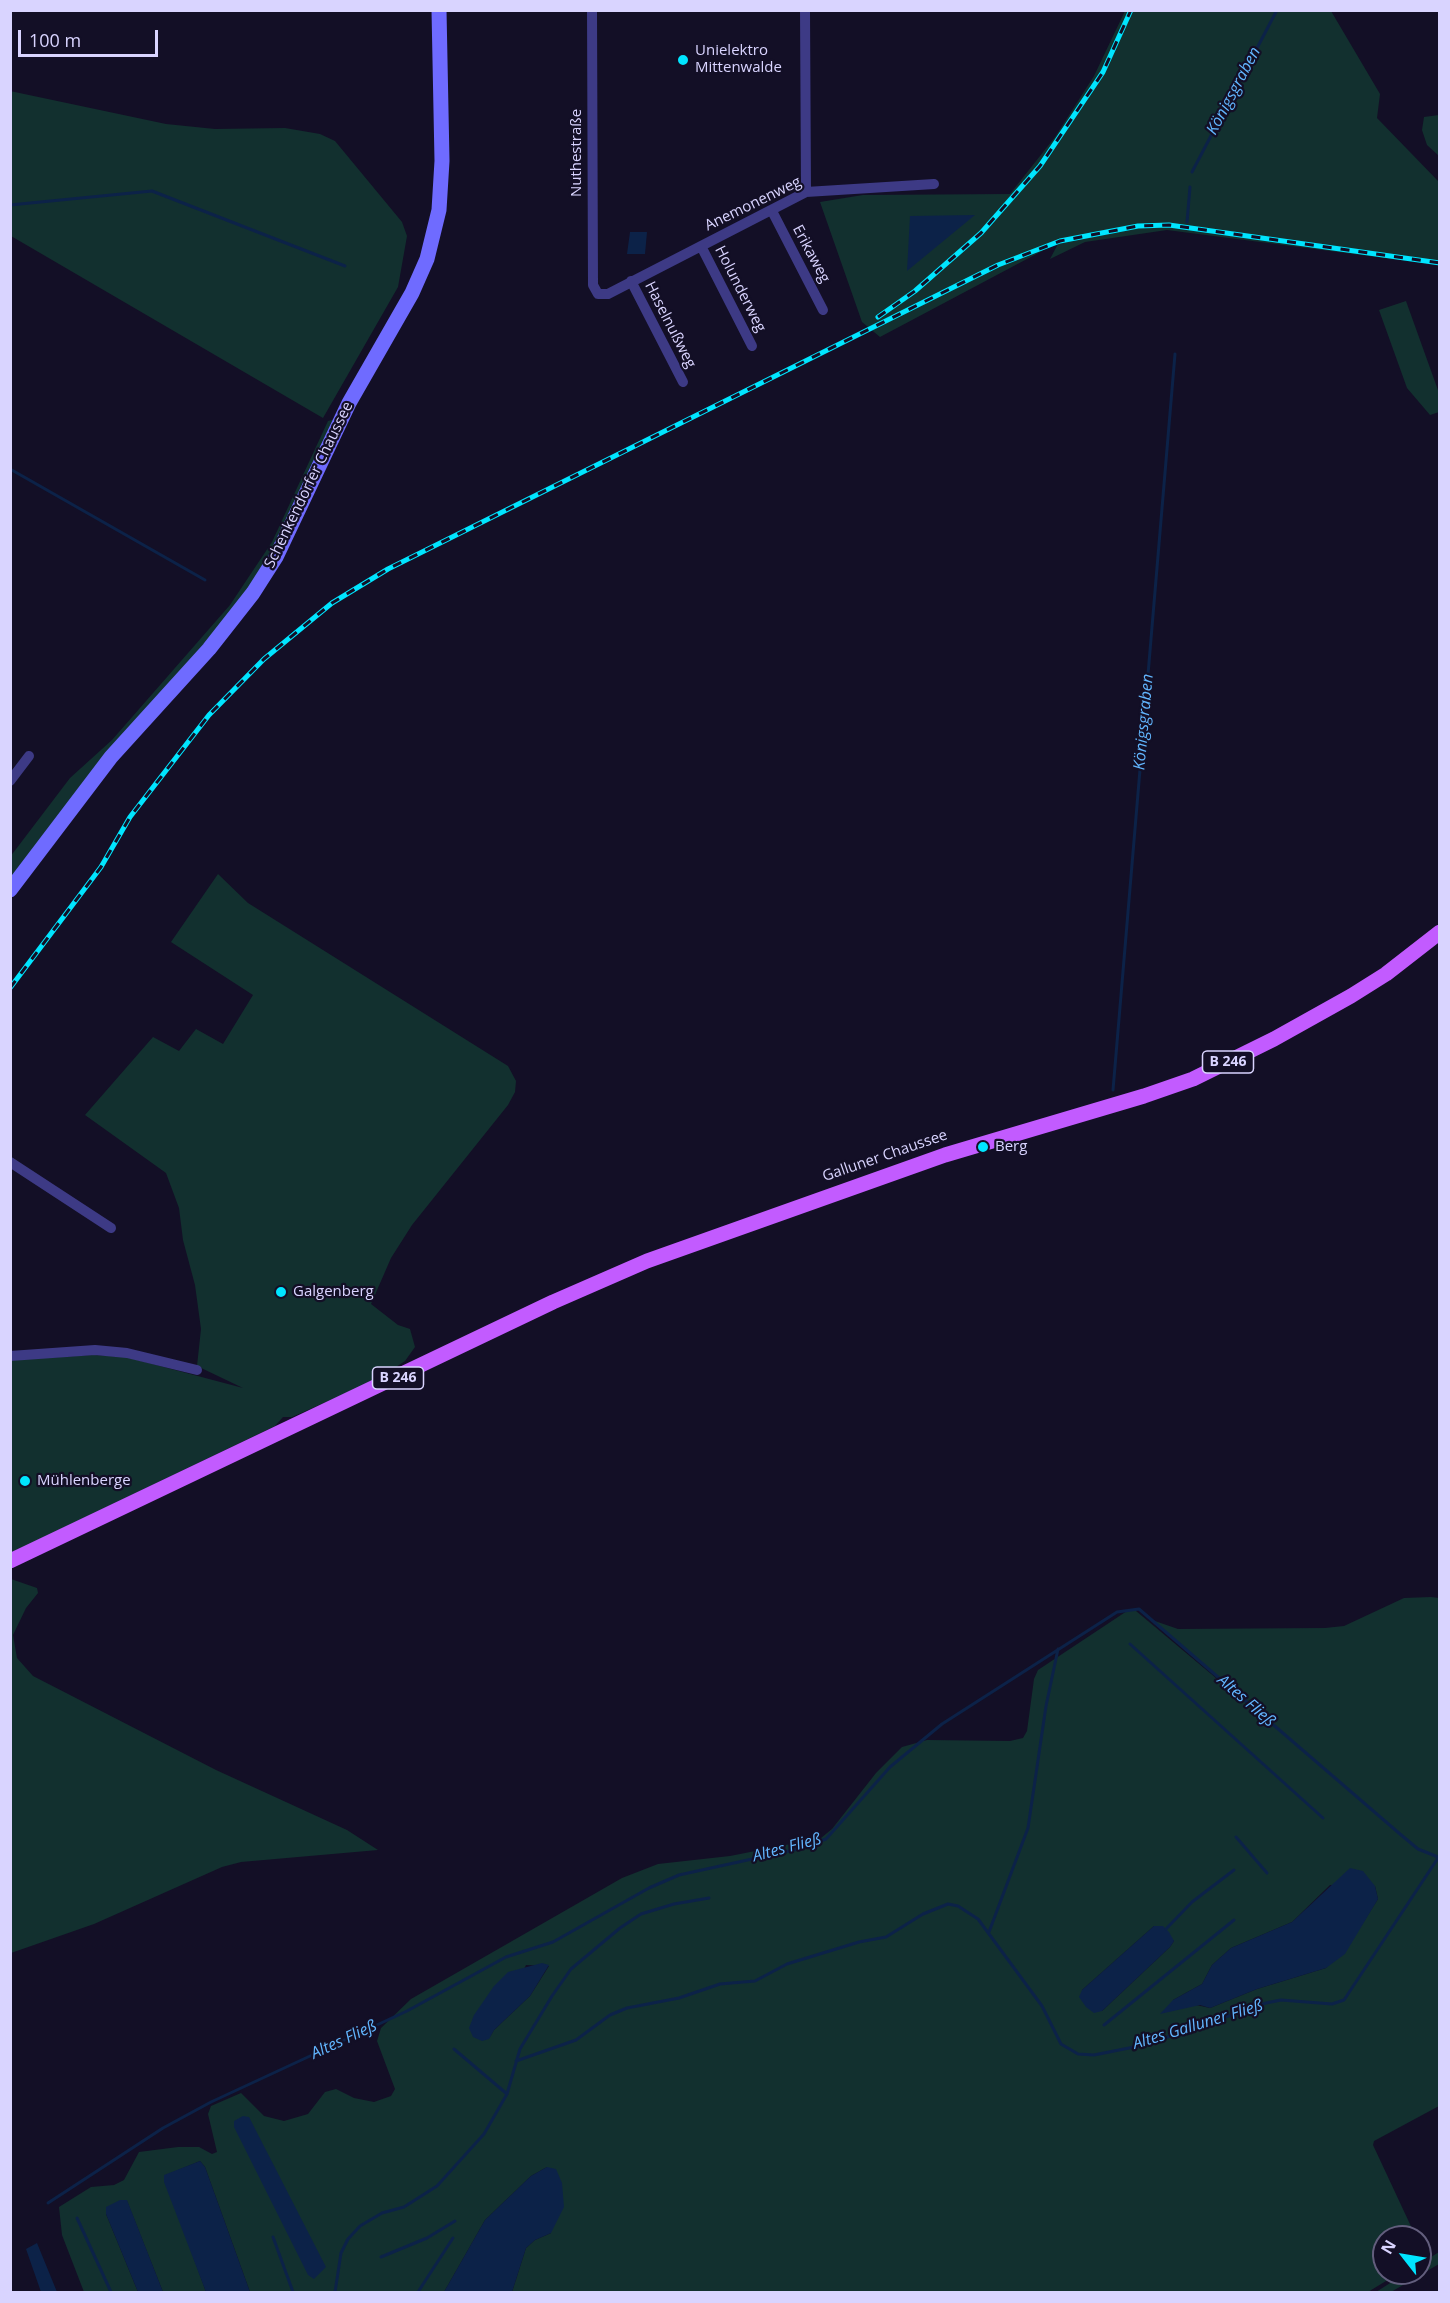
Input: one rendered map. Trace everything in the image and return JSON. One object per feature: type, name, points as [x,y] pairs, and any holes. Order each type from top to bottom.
[{"type":"main road","name":"Schenkendorfer Chaussee","points":[[10,890],[111,757],[209,649],[253,593],[276,557],[348,403],[416,285],[427,259],[439,210],[442,161],[439,10]]},
{"type":"main road","name":"Galluner Chaussee","points":[[10,1562],[553,1302],[647,1261],[791,1208],[992,1139],[1151,1094],[1225,1064],[1351,996],[1386,974],[1440,932]]},
{"type":"street","name":"Nuthestraße","points":[[592,10],[593,285],[598,294]]},
{"type":"street","points":[[805,10],[806,192]]},
{"type":"street","name":"Anemonenweg","points":[[598,294],[608,294],[806,192],[934,184]]},
{"type":"street","name":"Erikaweg","points":[[772,211],[823,310]]},
{"type":"street","name":"Holunderweg","points":[[701,246],[752,346]]},
{"type":"street","name":"Haselnußweg","points":[[631,281],[683,382]]},
{"type":"street","points":[[10,780],[29,756]]},
{"type":"street","points":[[10,1162],[111,1228]]},
{"type":"street","points":[[10,1356],[95,1350],[127,1353],[197,1370]]},
{"type":"green space","points":[[1125,11],[1331,11],[1380,94],[1377,118],[1439,182],[1439,265],[1167,230],[1085,242],[1050,259],[1059,242],[880,337],[862,322],[820,202],[863,195],[1010,194],[1055,137],[1094,76]]},
{"type":"green space","points":[[10,91],[166,124],[215,129],[285,128],[320,134],[335,141],[402,222],[407,236],[398,287],[323,418],[11,236]]},
{"type":"green space","points":[[1440,115],[1439,156],[1427,145],[1422,130],[1424,117]]},
{"type":"green space","points":[[1406,301],[1439,393],[1439,412],[1430,415],[1407,388],[1379,310]]},
{"type":"green space","points":[[335,419],[271,553],[248,590],[11,881],[10,857],[70,778],[112,740],[230,605],[272,542],[328,421]]},
{"type":"green space","points":[[218,874],[248,903],[508,1066],[516,1081],[515,1092],[508,1105],[412,1225],[391,1258],[371,1304],[398,1325],[410,1329],[415,1347],[405,1361],[378,1379],[292,1417],[283,1417],[275,1426],[11,1553],[10,1360],[93,1355],[126,1357],[243,1388],[197,1366],[201,1329],[195,1285],[183,1240],[179,1208],[166,1173],[85,1115],[153,1037],[179,1051],[196,1029],[223,1044],[253,995],[171,942]]},
{"type":"green space","points":[[11,1579],[37,1588],[38,1593],[26,1608],[13,1635],[17,1658],[33,1676],[216,1770],[347,1830],[378,1850],[241,1862],[222,1867],[94,1924],[11,1953]]},
{"type":"green space","points":[[1404,1598],[1439,1598],[1439,2106],[1374,2141],[1373,2145],[1410,2225],[1372,2225],[1372,2285],[1379,2285],[1368,2292],[512,2292],[526,2248],[535,2240],[551,2233],[547,2167],[531,2176],[485,2220],[444,2292],[250,2292],[205,2167],[200,2161],[164,2176],[206,2292],[163,2292],[127,2201],[106,2214],[138,2292],[84,2292],[62,2235],[59,2207],[91,2187],[114,2185],[124,2180],[139,2152],[199,2147],[212,2154],[217,2152],[208,2114],[211,2106],[241,2093],[264,2116],[284,2121],[308,2114],[325,2092],[336,2089],[354,2098],[374,2102],[391,2096],[395,2089],[377,2041],[381,2028],[411,1999],[622,1878],[658,1864],[730,1856],[821,1838],[832,1829],[876,1773],[902,1747],[927,1740],[1010,1741],[1023,1738],[1027,1731],[1034,1679],[1038,1670],[1127,1611],[1136,1611],[1340,1782],[1152,1620],[1178,1629],[1344,1626]],"holes":[[[1330,1885],[1375,1886],[1378,1899],[1361,1926],[1326,1968],[1257,1989],[1210,2008],[1173,2000],[1202,1984],[1212,1965],[1231,1948],[1292,1922]],[[1154,1926],[1174,1941],[1102,2011],[1082,1990]],[[526,1965],[549,1966],[530,1996],[494,2030],[489,2039]]]},
{"type":"green space","points":[[1439,2252],[1439,2264],[1432,2268],[1432,2256]]},
{"type":"green space","points":[[1387,2285],[1403,2285],[1391,2292],[1376,2292]]},
{"type":"water","points":[[975,215],[907,271],[910,216]]},
{"type":"water","points":[[630,232],[647,232],[645,254],[627,254]]},
{"type":"water","points":[[1350,1868],[1363,1871],[1375,1886],[1378,1899],[1345,1954],[1326,1968],[1257,1989],[1210,2008],[1200,2005],[1160,2014],[1173,2000],[1202,1984],[1212,1965],[1231,1948],[1292,1922]]},
{"type":"water","points":[[1154,1926],[1163,1926],[1169,1932],[1174,1941],[1170,1947],[1102,2011],[1094,2013],[1086,2007],[1079,1997],[1082,1990]]},
{"type":"water","points":[[542,1963],[549,1965],[530,1996],[494,2030],[489,2039],[482,2041],[473,2037],[469,2028],[474,2015],[494,1986],[508,1972]]},
{"type":"water","points":[[243,2116],[249,2117],[326,2267],[314,2279],[308,2275],[234,2127],[234,2121]]},
{"type":"water","points":[[200,2161],[205,2167],[250,2292],[206,2292],[164,2182],[164,2175]]},
{"type":"water","points":[[547,2167],[556,2169],[562,2183],[564,2207],[551,2233],[535,2240],[526,2248],[512,2292],[444,2292],[485,2220],[531,2176]]},
{"type":"water","points":[[120,2200],[127,2200],[163,2292],[138,2292],[106,2214],[106,2207]]},
{"type":"water","points":[[37,2243],[57,2292],[41,2292],[26,2249]]},
{"type":"waterway","name":"Königsgraben","points":[[1192,172],[1277,10]]},
{"type":"waterway","name":"Königsgraben","points":[[1187,222],[1190,187]]},
{"type":"waterway","points":[[10,205],[152,191],[345,266]]},
{"type":"waterway","name":"Königsgraben","points":[[1113,1090],[1175,354]]},
{"type":"waterway","points":[[10,469],[205,580]]},
{"type":"waterway","name":"Altes Fließ","points":[[48,2203],[163,2128],[211,2102],[407,2011],[506,1957],[553,1942],[649,1888],[679,1875],[798,1849],[826,1839],[890,1767],[942,1724],[1117,1612],[1139,1609],[1418,1849],[1438,1857]]},
{"type":"waterway","points":[[1130,1644],[1323,1818]]},
{"type":"waterway","points":[[989,1932],[1028,1828],[1046,1706],[1058,1649]]},
{"type":"waterway","points":[[1236,1837],[1267,1873]]},
{"type":"waterway","name":"Altes Galluner Fließ","points":[[516,2061],[576,2040],[610,2015],[627,2008],[679,1998],[720,1984],[755,1981],[787,1964],[859,1942],[886,1937],[923,1914],[948,1904],[958,1906],[978,1919],[1042,2006],[1061,2044],[1078,2054],[1094,2055],[1144,2045],[1266,2003],[1281,2000],[1332,2004],[1344,2000],[1440,1855]]},
{"type":"waterway","points":[[1166,1929],[1192,1902],[1234,1870]]},
{"type":"waterway","points":[[335,2292],[341,2253],[348,2239],[360,2226],[382,2213],[404,2207],[437,2186],[484,2134],[507,2094],[520,2049],[571,1969],[620,1928],[641,1914],[674,1904],[709,1898]]},
{"type":"waterway","points":[[1104,2025],[1234,1920]]},
{"type":"waterway","points":[[454,2049],[507,2094]]},
{"type":"waterway","points":[[77,2218],[111,2292]]},
{"type":"waterway","points":[[381,2257],[427,2238],[455,2221]]},
{"type":"waterway","points":[[273,2237],[293,2292]]},
{"type":"waterway","points":[[418,2292],[453,2238]]},
{"type":"railway","points":[[878,317],[915,291],[981,233],[1040,166],[1103,72],[1131,10]]},
{"type":"railway","points":[[10,988],[101,867],[130,817],[209,715],[264,659],[332,603],[388,569],[998,265],[1060,241],[1138,226],[1169,225],[1440,263]]},
{"type":"place","name":"Unielektro Mittenwalde","points":[[683,60]]},
{"type":"place","name":"Berg","points":[[983,1147]]},
{"type":"place","name":"Galgenberg","points":[[281,1292]]},
{"type":"place","name":"Mühlenberge","points":[[25,1481]]}]
